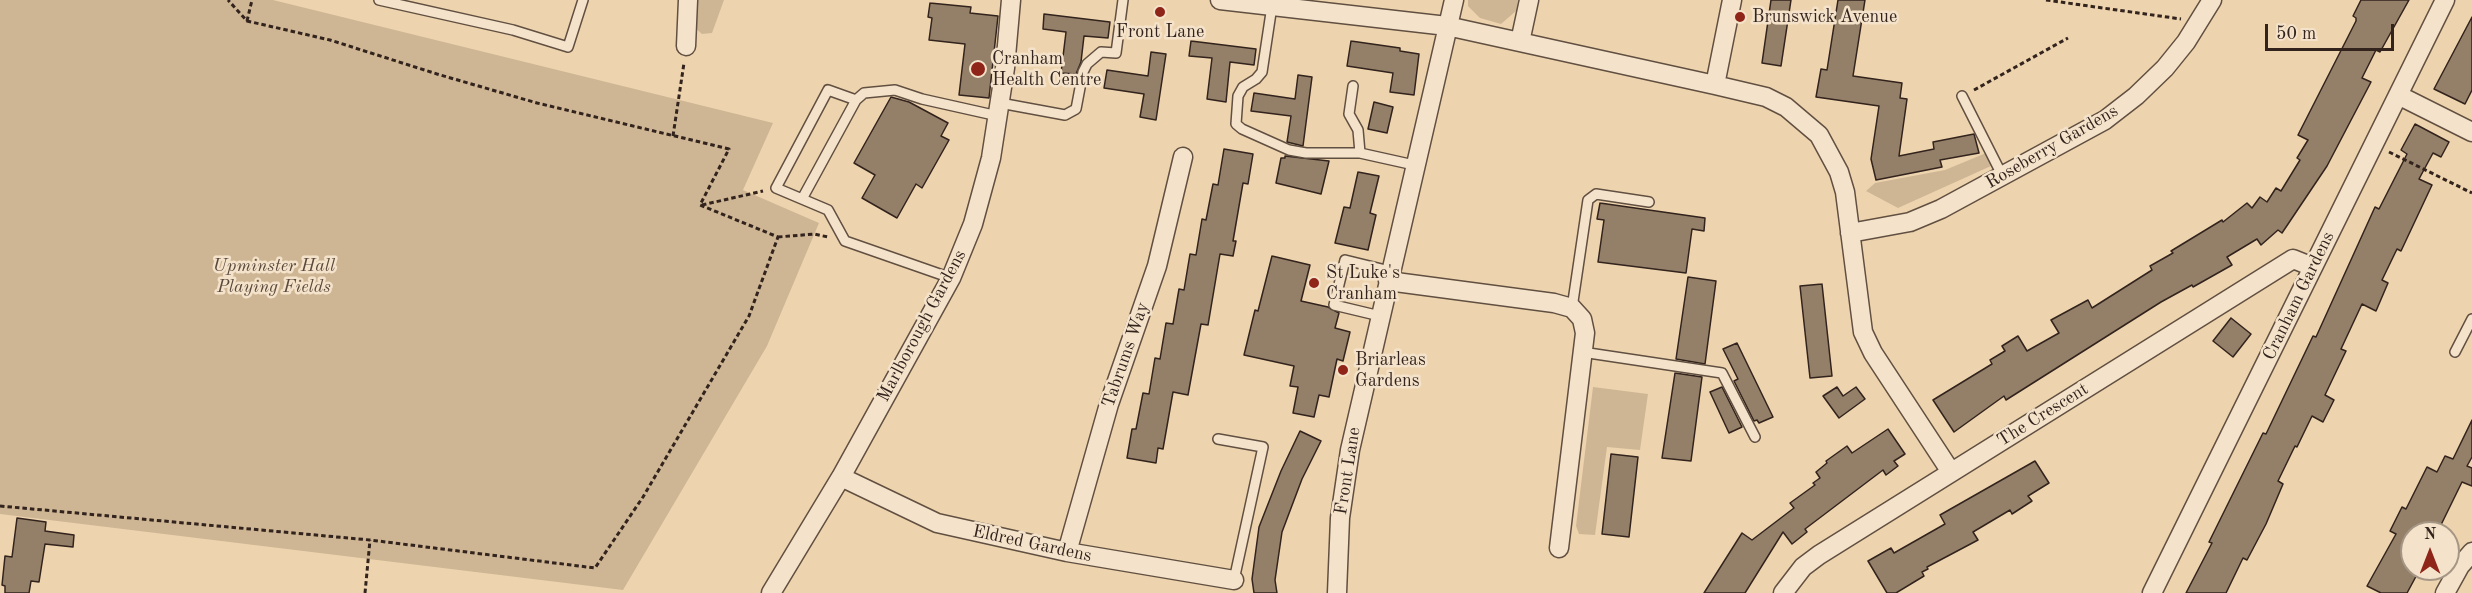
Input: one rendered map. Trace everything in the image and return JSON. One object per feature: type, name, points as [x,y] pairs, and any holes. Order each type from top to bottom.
[{"type":"street","points":[[686,46],[688,0]]},
{"type":"street","name":"Marlborough Gardens","points":[[771,593],[841,477],[951,278],[973,224],[991,158],[999,110],[1011,0]]},
{"type":"street","points":[[1220,0],[1447,26],[1766,97],[1786,107],[1819,135],[1839,172],[1850,233],[1863,332],[1873,353],[1951,472]]},
{"type":"street","name":"Front Lane","points":[[1337,593],[1340,518],[1350,450],[1414,165],[1454,0]]},
{"type":"street","points":[[1520,42],[1529,0]]},
{"type":"street","points":[[1715,85],[1732,0]]},
{"type":"street","name":"Roseberry Gardens","points":[[1850,233],[1910,222],[1941,209],[2003,178],[2105,120],[2136,96],[2165,68],[2200,22],[2212,0]]},
{"type":"street","name":"Cranham Gardens","points":[[2152,593],[2445,0]]},
{"type":"street","points":[[2398,95],[2472,132]]},
{"type":"street","name":"Tabrums Way","points":[[1067,552],[1108,404],[1157,267],[1183,157]]},
{"type":"street","name":"The Crescent","points":[[1783,593],[1803,567],[1819,555],[2294,259],[2313,267]]},
{"type":"street","points":[[1389,276],[1554,303],[1572,308],[1582,319],[1585,333],[1559,548]]},
{"type":"street","name":"Eldred Gardens","points":[[841,477],[938,523],[1067,552],[1233,580]]},
{"type":"street","points":[[2445,593],[2460,566],[2472,552]]},
{"type":"lane","points":[[379,0],[513,30],[568,46],[583,0]]},
{"type":"lane","points":[[802,199],[856,100],[864,93],[895,90],[922,99],[999,110],[1065,115],[1071,113],[1076,109],[1083,72],[1087,64],[1101,52],[1116,54],[1124,0]]},
{"type":"lane","points":[[1272,6],[1262,72],[1243,87],[1238,96],[1236,124],[1242,129],[1289,150],[1306,153],[1360,153],[1414,165]]},
{"type":"lane","points":[[1353,86],[1349,114],[1358,130],[1360,153]]},
{"type":"lane","points":[[856,100],[828,90],[776,188],[828,210],[845,240],[951,278]]},
{"type":"lane","points":[[1962,96],[2003,178]]},
{"type":"lane","points":[[1572,308],[1586,206],[1591,196],[1604,195],[1649,202]]},
{"type":"lane","points":[[1380,316],[1334,305],[1345,260],[1389,276]]},
{"type":"lane","points":[[2455,352],[2472,319]]},
{"type":"lane","points":[[1582,352],[1722,373],[1755,437]]},
{"type":"lane","points":[[1218,439],[1263,447],[1233,580]]},
{"type":"path","points":[[228,0],[247,21],[330,40],[537,103],[729,149],[700,205]]},
{"type":"path","points":[[247,21],[252,0]]},
{"type":"path","points":[[2046,0],[2200,22]]},
{"type":"path","points":[[1962,96],[2068,38]]},
{"type":"path","points":[[673,137],[686,46]]},
{"type":"path","points":[[2374,144],[2472,193]]},
{"type":"path","points":[[700,205],[776,188]]},
{"type":"path","points":[[700,205],[778,237],[814,234],[845,240]]},
{"type":"path","points":[[0,506],[370,540],[595,568],[643,496],[749,316],[778,237]]},
{"type":"path","points":[[365,593],[370,540]]},
{"type":"green space","name":"Upminster Hall Playing Fields","points":[[0,0],[273,0],[773,123],[743,190],[819,223],[767,346],[623,590],[0,514]]},
{"type":"green space","points":[[695,0],[724,0],[712,33],[702,34],[694,27]]},
{"type":"green space","points":[[1468,0],[1518,0],[1516,11],[1501,24],[1480,18],[1468,6]]},
{"type":"green space","points":[[1986,153],[1991,166],[1898,208],[1866,191],[1875,183],[1945,170]]},
{"type":"green space","points":[[1593,387],[1648,394],[1640,450],[1607,447],[1595,535],[1579,534],[1576,526]]},
{"type":"building","points":[[1771,0],[1791,0],[1781,66],[1762,63]]},
{"type":"building","points":[[1838,0],[1865,0],[1853,76],[1902,83],[1900,98],[1907,99],[1899,156],[1934,149],[1933,142],[1974,134],[1979,153],[1940,160],[1942,167],[1876,180],[1871,159],[1879,106],[1816,97],[1821,69],[1827,70]]},
{"type":"building","points":[[2361,0],[2409,0],[2380,52],[2376,50],[2362,78],[2371,82],[2327,166],[2282,233],[2278,230],[2261,245],[2257,239],[2227,257],[2232,265],[2161,302],[2006,400],[2004,396],[1954,432],[1933,400],[1992,364],[1990,360],[2005,351],[2002,346],[2018,336],[2027,351],[2059,333],[2051,320],[2088,300],[2092,308],[2152,270],[2150,266],[2173,253],[2171,251],[2222,220],[2223,222],[2247,203],[2252,208],[2260,197],[2267,202],[2276,188],[2281,191],[2300,160],[2297,158],[2308,140],[2298,135],[2356,21],[2353,16]]},
{"type":"building","name":"Cranham Health Centre","points":[[930,3],[971,7],[970,13],[998,16],[989,98],[959,95],[965,44],[929,40],[932,18],[928,17]]},
{"type":"building","points":[[1044,14],[1110,22],[1108,38],[1084,36],[1081,62],[1076,74],[1061,73],[1066,32],[1043,29]]},
{"type":"building","points":[[2472,17],[2472,90],[2465,104],[2434,89]]},
{"type":"building","points":[[1191,41],[1256,49],[1254,65],[1230,62],[1226,102],[1207,99],[1212,58],[1189,56]]},
{"type":"building","points":[[1351,41],[1400,48],[1400,51],[1419,54],[1414,95],[1390,92],[1393,73],[1347,66]]},
{"type":"building","points":[[1151,52],[1166,54],[1156,120],[1140,117],[1144,94],[1104,88],[1107,70],[1148,76]]},
{"type":"building","points":[[1298,75],[1312,77],[1303,146],[1287,142],[1291,116],[1251,111],[1254,93],[1295,99]]},
{"type":"building","points":[[891,97],[909,102],[948,123],[941,136],[949,140],[922,188],[916,184],[897,218],[862,198],[875,175],[854,163]]},
{"type":"building","points":[[1374,102],[1393,107],[1387,133],[1368,129]]},
{"type":"building","points":[[2415,124],[2449,142],[2441,157],[2433,153],[2419,179],[2432,185],[2401,251],[2397,249],[2382,280],[2388,283],[2376,311],[2362,304],[2341,349],[2346,351],[2325,395],[2334,400],[2323,422],[2312,416],[2297,447],[2295,446],[2278,481],[2283,484],[2266,524],[2247,560],[2243,558],[2226,593],[2186,593],[2263,433],[2266,434],[2313,336],[2316,337],[2375,207],[2379,209],[2407,154],[2401,150]]},
{"type":"building","points":[[1224,149],[1253,154],[1248,184],[1243,183],[1233,241],[1236,241],[1233,256],[1220,254],[1208,325],[1201,324],[1188,395],[1173,392],[1163,449],[1158,448],[1156,463],[1127,458],[1132,429],[1136,429],[1143,393],[1149,394],[1155,358],[1160,359],[1166,323],[1173,324],[1179,289],[1184,290],[1190,254],[1196,255],[1202,219],[1206,220],[1213,184],[1218,185]]},
{"type":"building","points":[[1285,156],[1329,161],[1321,194],[1276,183],[1281,158]]},
{"type":"building","points":[[1358,172],[1379,176],[1370,213],[1376,215],[1368,250],[1335,243],[1344,207],[1350,208]]},
{"type":"building","points":[[1600,203],[1705,218],[1704,231],[1692,229],[1686,273],[1598,262],[1604,220],[1597,219]]},
{"type":"building","points":[[1272,256],[1310,265],[1301,301],[1328,307],[1339,313],[1335,328],[1350,332],[1343,361],[1337,359],[1329,397],[1319,395],[1314,417],[1293,413],[1298,387],[1290,386],[1294,366],[1244,355]]},
{"type":"building","points":[[1688,277],[1716,281],[1705,364],[1676,359]]},
{"type":"building","points":[[1822,284],[1832,376],[1810,378],[1800,286]]},
{"type":"building","points":[[2231,318],[2251,334],[2233,357],[2213,341]]},
{"type":"building","points":[[1737,343],[1773,417],[1759,423],[1757,420],[1754,421],[1734,381],[1738,379],[1723,349]]},
{"type":"building","points":[[1675,373],[1702,377],[1691,461],[1662,458]]},
{"type":"building","points":[[1722,387],[1742,427],[1729,433],[1710,392]]},
{"type":"building","points":[[1837,387],[1843,396],[1856,387],[1865,399],[1839,418],[1823,396]]},
{"type":"building","points":[[2472,420],[2472,457],[2467,466],[2472,468],[2472,486],[2462,482],[2443,521],[2400,521],[2400,581],[2414,581],[2407,593],[2381,593],[2367,586],[2396,534],[2390,531],[2402,507],[2406,509],[2427,467],[2437,472],[2445,456],[2453,459]]},
{"type":"building","points":[[1888,429],[1905,454],[1894,461],[1898,466],[1886,475],[1883,470],[1805,529],[1807,532],[1792,544],[1783,532],[1745,593],[1704,593],[1742,533],[1752,540],[1794,508],[1790,503],[1815,485],[1813,483],[1820,478],[1816,472],[1827,463],[1826,461],[1847,446],[1852,453]]},
{"type":"building","points":[[1300,431],[1321,441],[1302,479],[1282,532],[1275,580],[1277,593],[1254,593],[1252,579],[1259,527]]},
{"type":"building","points":[[1611,454],[1638,457],[1629,537],[1602,534]]},
{"type":"building","points":[[2035,461],[2049,483],[2028,496],[2032,501],[2012,514],[2010,510],[1973,532],[1978,540],[1927,567],[1928,569],[1922,572],[1924,576],[1896,593],[1887,593],[1868,561],[1891,548],[1894,553],[1945,524],[1940,515]]},
{"type":"building","points":[[17,518],[46,522],[45,531],[74,535],[73,547],[45,544],[39,582],[31,581],[29,593],[5,593],[5,586],[2,585],[5,556],[12,557]]},
{"type":"place","name":"Front Lane","points":[[1160,12]]},
{"type":"place","name":"Brunswick Avenue","points":[[1740,17]]},
{"type":"place","name":"Cranham Health Centre","points":[[978,69]]},
{"type":"place","name":"St Luke's Cranham","points":[[1314,283]]},
{"type":"place","name":"Briarleas Gardens","points":[[1343,370]]}]
